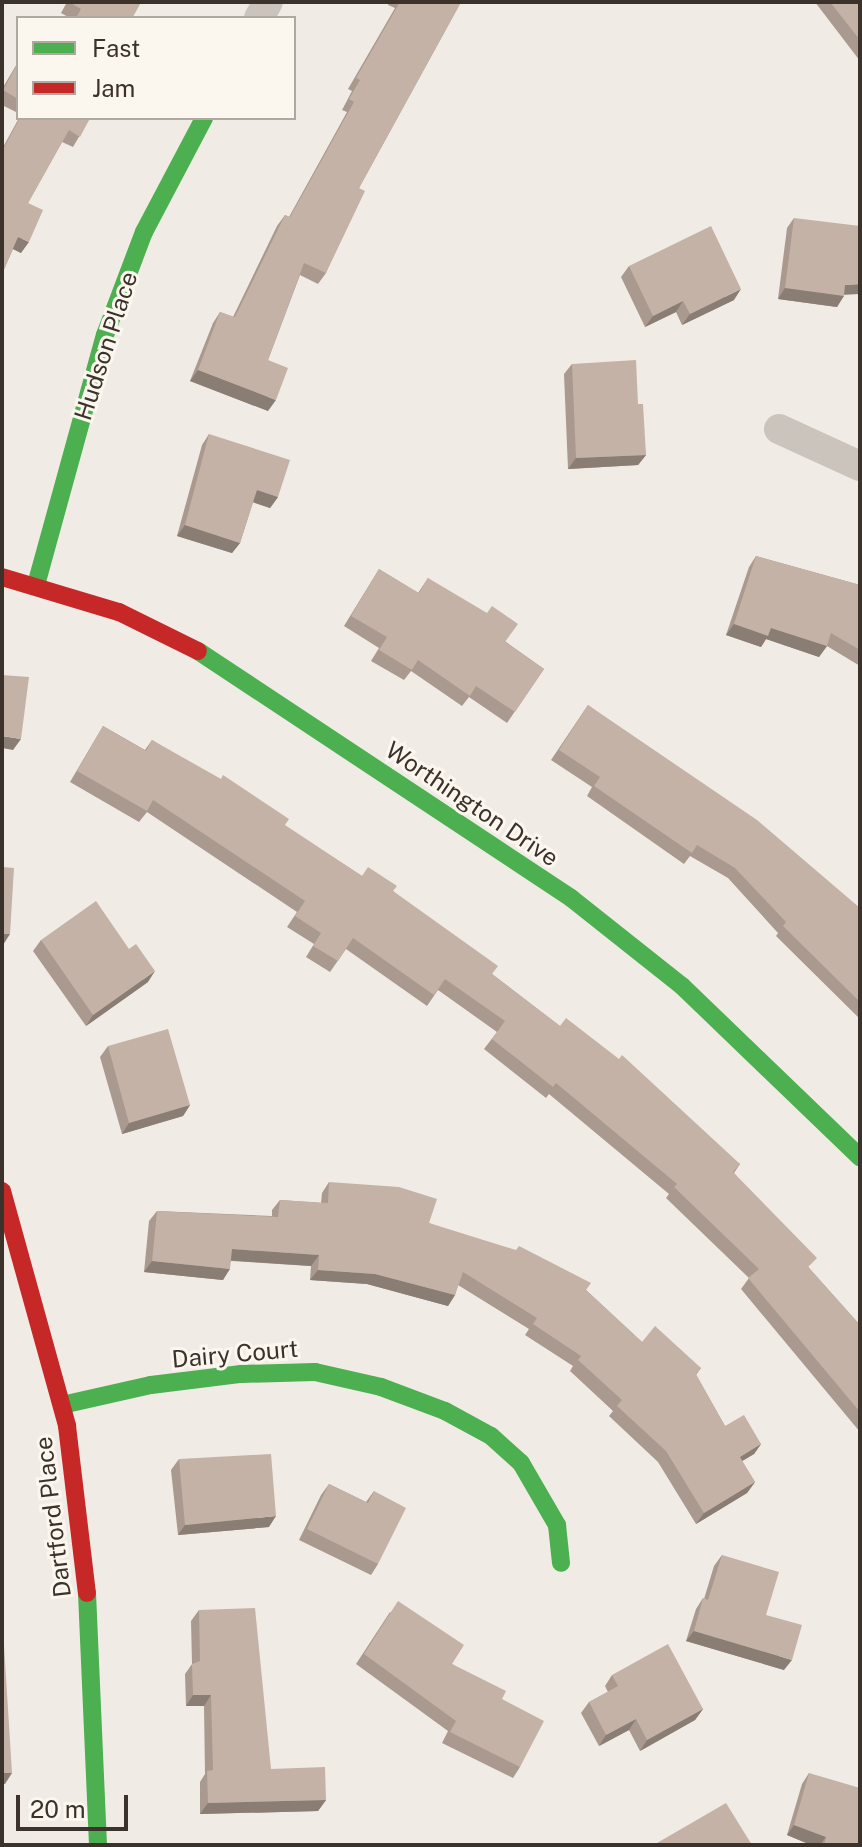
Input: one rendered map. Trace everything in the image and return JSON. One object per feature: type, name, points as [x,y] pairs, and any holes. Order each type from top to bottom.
[{"type":"street","name":"Hudson Place","points":[[36,585],[105,335],[144,232],[203,120]]},
{"type":"street","points":[[779,429],[860,466]]},
{"type":"street","name":"Worthington Drive","points":[[2,577],[119,612],[203,654],[571,898],[682,986],[860,1157]]},
{"type":"street","name":"Dartford Place","points":[[2,1191],[62,1405],[88,1601],[97,1734],[98,1845]]},
{"type":"street","name":"Dairy Court","points":[[62,1405],[151,1385],[241,1374],[315,1372],[381,1387],[445,1411],[491,1436],[521,1463],[557,1525],[561,1563]]},
{"type":"building","points":[[69,2],[141,2],[133,16],[77,16],[81,9]]},
{"type":"building","points":[[400,2],[461,2],[359,188],[365,191],[326,273],[304,263],[268,360],[288,368],[276,400],[198,370],[220,312],[235,317],[285,215],[290,217],[354,102],[349,99],[360,80],[356,78]]},
{"type":"building","points":[[830,2],[860,2],[860,40]]},
{"type":"building","points":[[16,67],[16,98],[3,90]]},
{"type":"building","points":[[19,120],[89,120],[80,137],[69,130],[28,203],[43,210],[29,242],[18,237],[2,274],[2,151]]},
{"type":"building","points":[[794,218],[860,226],[860,284],[845,285],[844,296],[785,288]]},
{"type":"building","points":[[711,226],[741,289],[690,314],[683,301],[653,316],[629,266]]},
{"type":"building","points":[[636,360],[638,404],[643,404],[646,455],[576,458],[572,364]]},
{"type":"building","points":[[209,434],[290,460],[278,497],[257,490],[240,543],[185,525]]},
{"type":"building","points":[[756,556],[860,585],[860,650],[831,633],[827,646],[771,628],[768,636],[734,624]]},
{"type":"building","points":[[379,569],[419,593],[428,578],[487,613],[492,606],[518,624],[505,642],[544,669],[515,712],[476,686],[470,696],[418,660],[412,670],[379,650],[387,637],[351,616]]},
{"type":"building","points":[[2,675],[29,677],[21,739],[2,736]]},
{"type":"building","points":[[588,705],[757,820],[860,908],[860,1002],[783,926],[786,922],[735,868],[697,845],[692,853],[594,786],[600,777],[559,750]]},
{"type":"building","points":[[103,726],[146,751],[152,740],[221,779],[223,775],[289,819],[285,825],[362,876],[368,867],[397,886],[393,891],[498,966],[492,974],[560,1026],[566,1018],[619,1059],[622,1055],[740,1164],[733,1172],[817,1258],[808,1267],[860,1325],[860,1412],[748,1278],[759,1269],[674,1187],[677,1184],[556,1083],[553,1087],[492,1039],[505,1021],[445,979],[434,995],[353,938],[338,961],[313,946],[321,933],[295,916],[305,901],[153,800],[147,811],[77,771]]},
{"type":"building","points":[[2,867],[14,868],[10,934],[2,934]]},
{"type":"building","points":[[96,901],[129,949],[136,944],[155,971],[93,1015],[41,940]]},
{"type":"building","points":[[168,1029],[190,1105],[129,1123],[108,1046]]},
{"type":"building","points":[[329,1182],[399,1187],[437,1199],[429,1223],[516,1250],[519,1246],[591,1283],[586,1290],[642,1342],[655,1326],[701,1368],[696,1374],[725,1426],[744,1415],[761,1444],[740,1457],[755,1482],[704,1513],[666,1451],[617,1406],[622,1400],[578,1360],[581,1356],[533,1324],[537,1318],[463,1272],[455,1295],[375,1274],[318,1270],[319,1255],[232,1249],[230,1269],[152,1261],[157,1211],[278,1217],[280,1200],[328,1203]]},
{"type":"building","points":[[271,1454],[276,1516],[185,1525],[179,1459]]},
{"type":"building","points":[[329,1484],[368,1503],[374,1491],[406,1508],[378,1564],[307,1529]]},
{"type":"building","points":[[722,1555],[779,1572],[766,1615],[802,1625],[792,1660],[694,1631],[703,1598],[708,1600]]},
{"type":"building","points":[[398,1601],[464,1645],[452,1664],[506,1691],[502,1699],[544,1721],[520,1767],[450,1732],[456,1721],[364,1654]]},
{"type":"building","points":[[255,1608],[271,1769],[325,1767],[326,1800],[208,1803],[207,1771],[213,1770],[211,1695],[193,1695],[192,1664],[200,1661],[199,1610]]},
{"type":"building","points":[[3,1629],[12,1773],[2,1773]]},
{"type":"building","points":[[668,1644],[703,1709],[647,1740],[636,1719],[606,1735],[589,1702],[618,1686],[612,1675]]},
{"type":"building","points":[[809,1773],[860,1788],[860,1845],[824,1845],[826,1837],[794,1825]]},
{"type":"building","points":[[726,1803],[752,1845],[658,1845],[657,1843]]},
{"type":"traffic: fast","points":[[36,585],[105,335],[144,232],[203,120]]},
{"type":"traffic: fast","points":[[198,651],[571,898],[682,986],[860,1157]]},
{"type":"traffic: fast","points":[[62,1405],[151,1385],[241,1374],[315,1372],[381,1387],[445,1411],[491,1436],[521,1463],[557,1525],[561,1563]]},
{"type":"traffic: fast","points":[[87,1593],[98,1845]]},
{"type":"traffic: jam","points":[[2,577],[119,612],[198,651]]},
{"type":"traffic: jam","points":[[2,1191],[67,1426],[87,1593]]}]
